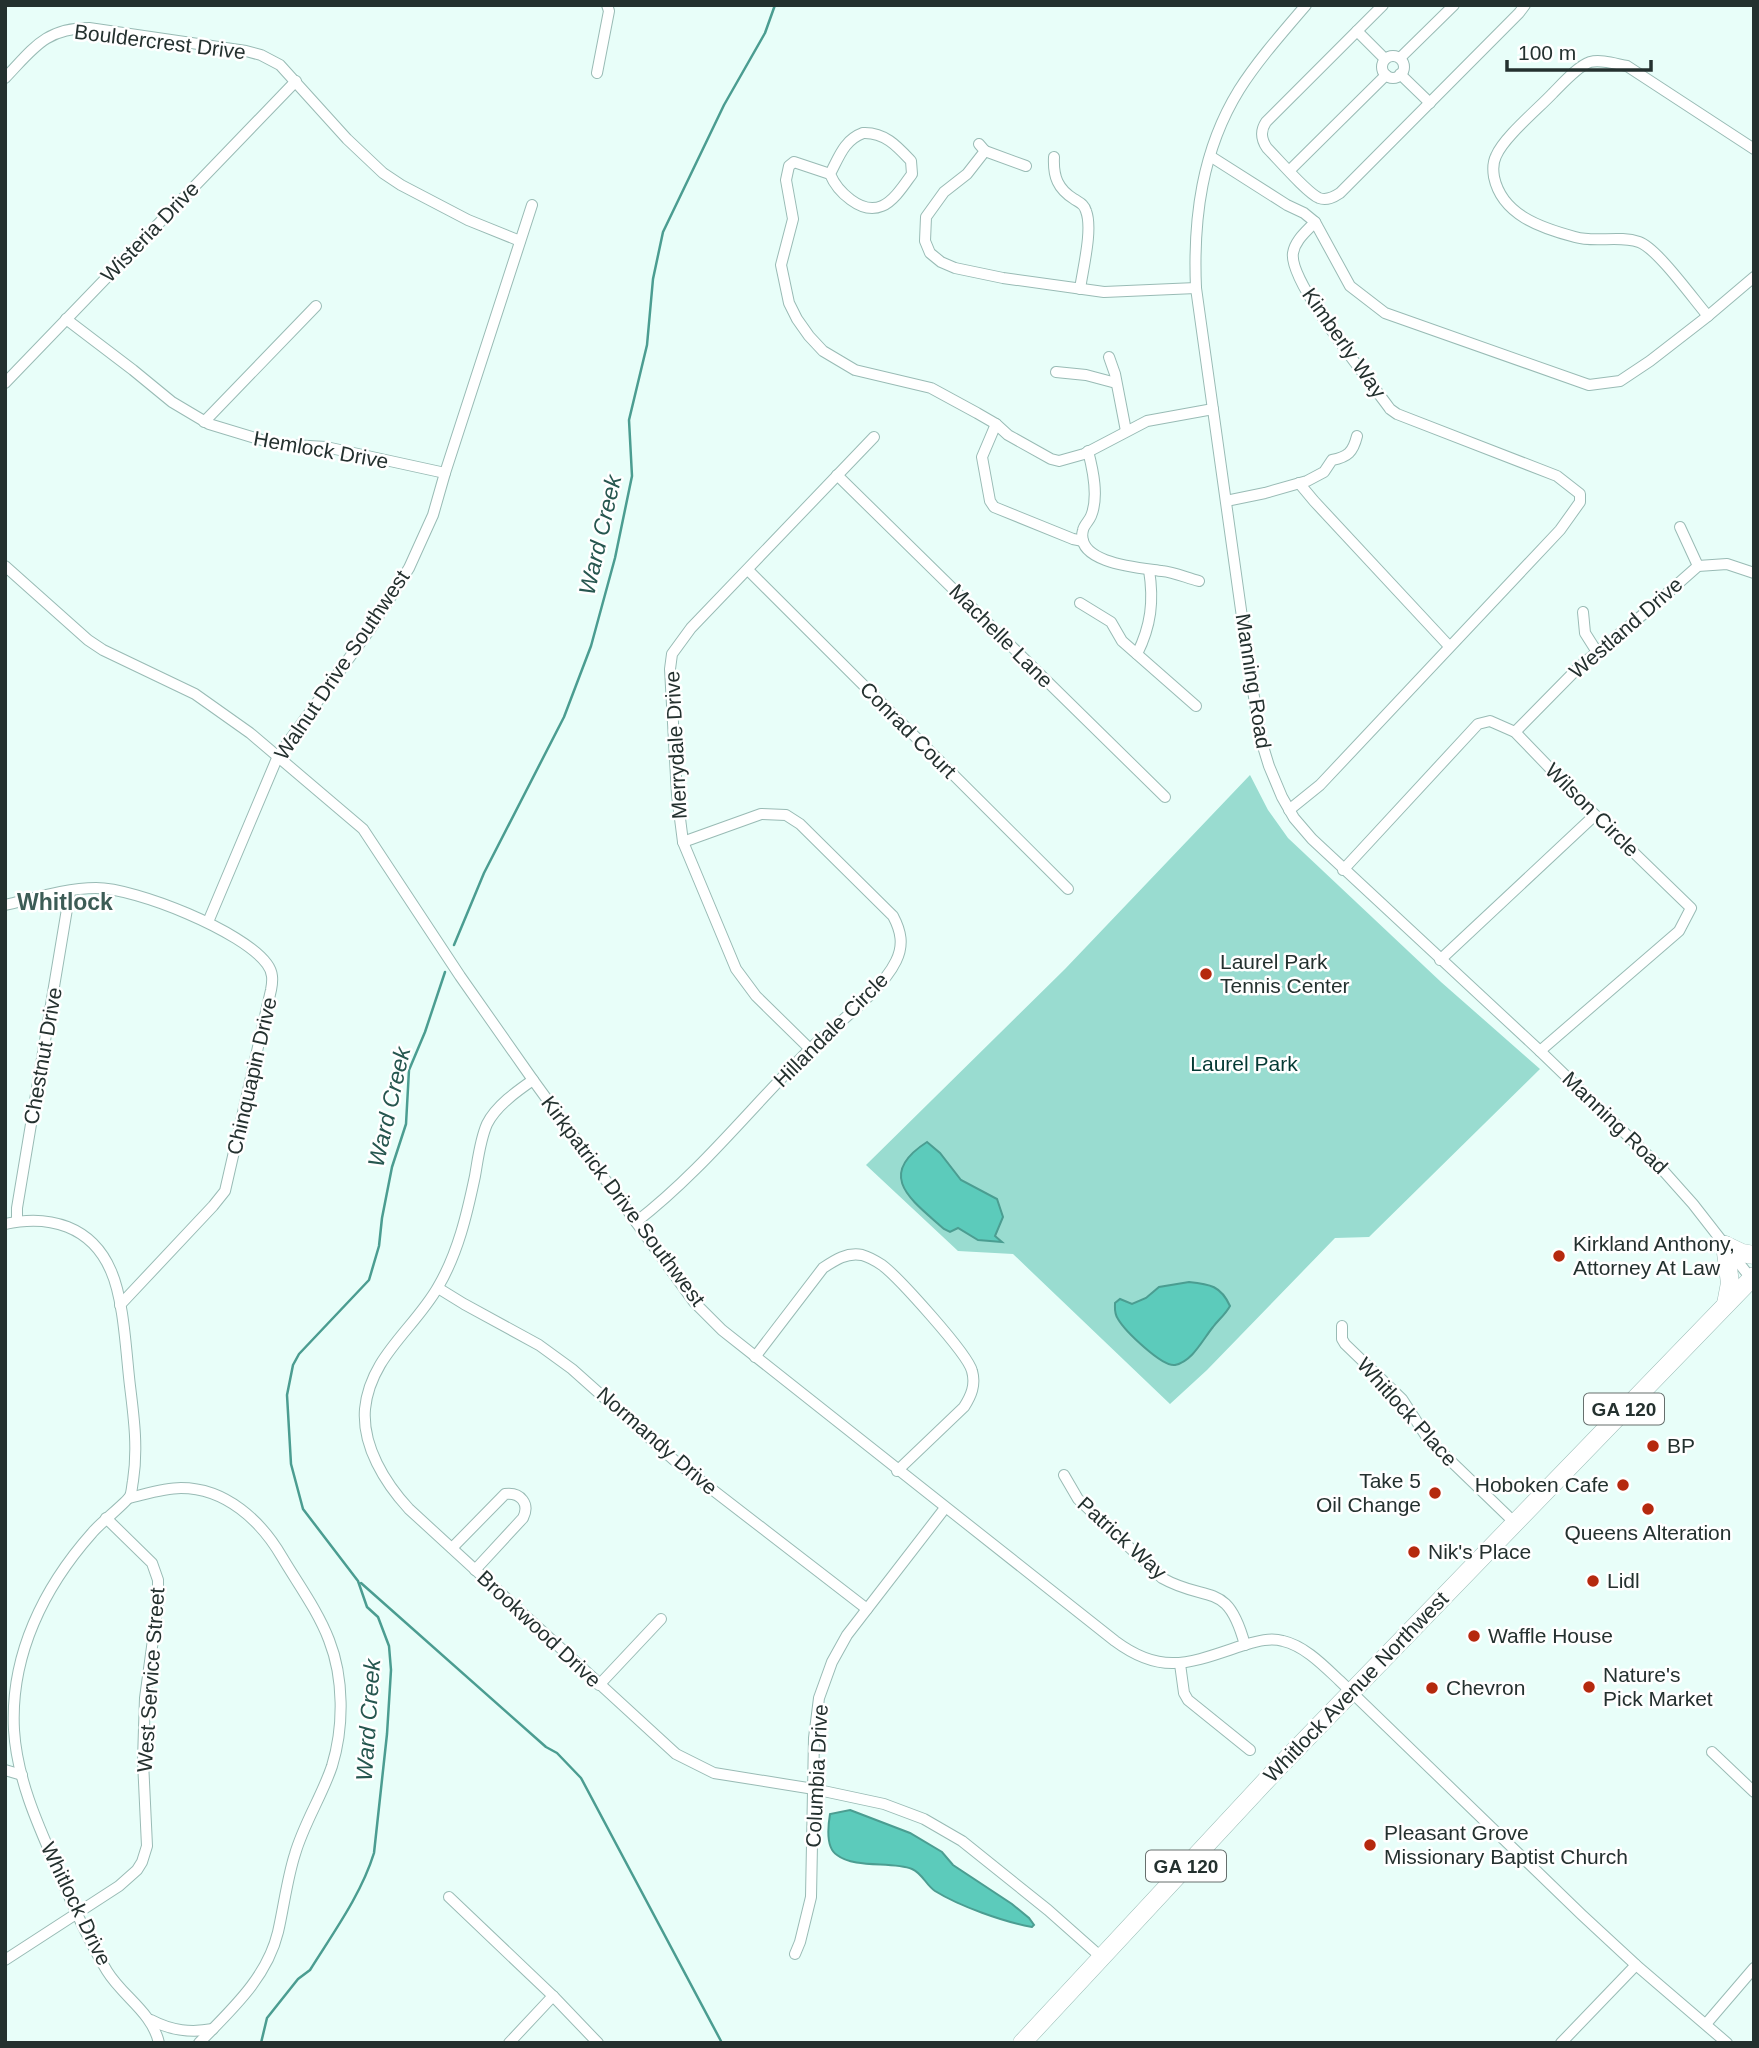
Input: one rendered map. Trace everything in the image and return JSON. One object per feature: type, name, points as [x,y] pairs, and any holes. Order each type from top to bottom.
[{"type":"highway","points":[[1725,1245],[1742,1254],[1754,1255]]},
{"type":"highway","points":[[1725,1245],[1730,1283],[1726,1304]]},
{"type":"highway","name":"Whitlock Avenue Northwest","points":[[1022,2043],[1351,1692],[1753,1279]]},
{"type":"street","points":[[597,73],[609,10],[607,5]]},
{"type":"street","name":"Manning Road","points":[[1306,5],[1260,60],[1239,90],[1220,126],[1203,180],[1196,223],[1196,288],[1261,740],[1274,782],[1289,810],[1307,834],[1667,1173],[1753,1279]]},
{"type":"street","points":[[1383,5],[1263,127],[1265,145],[1317,197],[1335,197],[1525,5]]},
{"type":"street","points":[[1400,58],[1454,5]]},
{"type":"street","name":"Bouldercrest Drive","points":[[5,78],[40,42],[57,32],[71,28],[89,28],[261,55],[280,65],[347,139],[383,173],[468,220],[520,242]]},
{"type":"street","points":[[1357,31],[1385,59]]},
{"type":"street","points":[[1395,56],[1400,58],[1404,68],[1400,74],[1391,78],[1386,75],[1382,65],[1385,59],[1395,56]]},
{"type":"street","points":[[1708,316],[1654,252],[1640,242],[1577,238],[1522,217],[1506,205],[1497,191],[1493,172],[1496,156],[1507,140],[1572,75],[1590,62],[1627,66],[1754,149]]},
{"type":"street","points":[[1400,74],[1430,103]]},
{"type":"street","points":[[1290,170],[1386,75]]},
{"type":"street","name":"Wisteria Drive","points":[[5,383],[296,81]]},
{"type":"street","points":[[831,174],[845,145],[863,133],[879,135],[894,142],[911,161],[912,174],[894,196],[879,207],[856,203],[839,190],[831,174],[794,162],[786,172],[793,219],[781,264],[789,303],[808,336],[823,351],[855,370],[931,388],[996,424],[1008,435],[1059,461],[1088,451],[1147,421],[1213,409]]},
{"type":"street","points":[[1026,166],[982,147],[967,174],[944,192],[926,217],[925,241],[930,253],[955,268],[1080,289],[1104,292],[1196,288]]},
{"type":"street","points":[[1210,156],[1315,222]]},
{"type":"street","points":[[1054,157],[1056,182],[1064,193],[1084,205],[1088,214],[1080,289]]},
{"type":"street","name":"Walnut Drive Southwest","points":[[208,922],[278,756],[371,628],[409,568],[433,515],[444,473],[532,205]]},
{"type":"street","name":"Kimberly Way","points":[[1449,646],[1560,530],[1580,502],[1580,494],[1557,476],[1390,409],[1334,332],[1300,279],[1292,257],[1300,238],[1315,222],[1350,286],[1385,313],[1589,385],[1620,381],[1650,362],[1754,277]]},
{"type":"street","points":[[204,422],[316,306]]},
{"type":"street","name":"Hemlock Drive","points":[[66,319],[172,402],[204,422],[275,444],[326,447],[444,473]]},
{"type":"street","points":[[1109,357],[1126,431]]},
{"type":"street","points":[[1056,372],[1086,375],[1116,383]]},
{"type":"street","points":[[996,424],[982,457],[990,501],[994,507],[1083,541],[1104,561],[1163,571],[1199,581]]},
{"type":"street","points":[[1226,501],[1315,478],[1324,472],[1332,460],[1349,454],[1357,436]]},
{"type":"street","name":"Merrydale Drive","points":[[810,1049],[756,996],[736,969],[683,842],[670,685],[673,654],[691,628],[874,437]]},
{"type":"street","points":[[1083,541],[1083,529],[1092,515],[1096,479],[1088,451]]},
{"type":"street","name":"Machelle Lane","points":[[837,475],[1165,797]]},
{"type":"street","points":[[1289,810],[1320,785],[1449,646],[1299,483]]},
{"type":"street","points":[[1680,527],[1698,566]]},
{"type":"street","name":"Westland Drive","points":[[1515,732],[1579,667],[1698,566],[1727,564],[1754,573]]},
{"type":"street","name":"Kirkpatrick Drive Southwest","points":[[5,566],[88,640],[103,650],[195,694],[250,733],[363,829],[460,976],[533,1080],[694,1302],[722,1330],[1128,1651],[1161,1663],[1180,1664],[1273,1639],[1294,1644],[1305,1651],[1636,1965],[1727,2043]]},
{"type":"street","name":"Conrad Court","points":[[748,570],[1068,889]]},
{"type":"street","points":[[1137,654],[1150,624],[1153,591],[1149,570]]},
{"type":"street","points":[[1080,603],[1111,622],[1122,641],[1196,706]]},
{"type":"street","points":[[1583,612],[1585,633],[1597,652]]},
{"type":"street","points":[[1343,870],[1478,724],[1490,721],[1515,732]]},
{"type":"street","name":"Wilson Circle","points":[[1515,732],[1595,815],[1691,908],[1679,931],[1540,1051]]},
{"type":"street","name":"Hillandale Circle","points":[[636,1222],[681,1184],[810,1049],[876,988],[895,964],[902,942],[894,916],[800,824],[786,814],[761,814],[683,842]]},
{"type":"street","points":[[1440,960],[1595,815]]},
{"type":"street","name":"Chinquapin Drive","points":[[5,905],[97,888],[142,897],[208,922],[239,940],[267,964],[272,977],[228,1182],[219,1199],[120,1305]]},
{"type":"street","name":"Chestnut Drive","points":[[17,1221],[70,891]]},
{"type":"street","name":"Brookwood Drive","points":[[533,1080],[509,1098],[488,1122],[466,1218],[438,1288],[382,1359],[373,1375],[365,1413],[367,1431],[376,1463],[395,1493],[409,1510],[676,1754],[714,1773],[814,1789],[884,1804],[924,1819],[962,1841],[1048,1910],[1101,1957]]},
{"type":"street","points":[[5,1224],[30,1219],[50,1221],[71,1228],[87,1238],[111,1270],[120,1305],[136,1436],[135,1469],[129,1498],[165,1489],[183,1488],[214,1494],[234,1504],[254,1520],[278,1549],[330,1641],[338,1676],[338,1739],[324,1787],[307,1819],[295,1853],[278,1934],[265,1964],[249,1990],[199,2043]]},
{"type":"street","points":[[755,1357],[823,1268],[845,1256],[861,1255],[881,1264],[952,1340],[969,1363],[973,1374],[971,1396],[964,1407],[897,1471]]},
{"type":"street","name":"Normandy Drive","points":[[438,1288],[539,1345],[572,1369],[674,1460],[867,1609]]},
{"type":"street","name":"Whitlock Place","points":[[1342,1326],[1342,1339],[1345,1344],[1402,1399],[1428,1439],[1514,1522]]},
{"type":"street","name":"Patrick Way","points":[[1064,1475],[1078,1499],[1162,1578],[1211,1595],[1227,1604],[1239,1622],[1245,1645]]},
{"type":"street","points":[[452,1548],[506,1494],[521,1497],[526,1504],[523,1518],[475,1570]]},
{"type":"street","name":"Whitlock Drive","points":[[129,1498],[106,1517],[71,1558],[56,1578],[33,1623],[16,1684],[14,1730],[22,1775],[39,1826],[76,1913],[116,1983],[151,2020],[167,2028],[183,2031],[213,2029]]},
{"type":"street","name":"Columbia Drive","points":[[794,1954],[800,1942],[811,1897],[814,1738],[820,1698],[846,1635],[946,1508]]},
{"type":"street","name":"West Service Street","points":[[5,1960],[119,1886],[137,1870],[145,1854],[148,1836],[143,1761],[144,1718],[158,1603],[158,1580],[152,1563],[106,1517]]},
{"type":"street","points":[[599,1685],[661,1619]]},
{"type":"street","points":[[1180,1664],[1184,1693],[1188,1700],[1250,1750]]},
{"type":"street","points":[[5,1744],[14,1730]]},
{"type":"street","points":[[1712,1752],[1754,1792]]},
{"type":"street","points":[[5,1770],[22,1775]]},
{"type":"street","points":[[449,1897],[598,2043]]},
{"type":"street","points":[[1561,2043],[1636,1965]]},
{"type":"street","points":[[1706,2024],[1754,1968]]},
{"type":"street","points":[[509,2043],[553,1996]]},
{"type":"street","name":"Whitlock Drive","points":[[151,2020],[159,2043]]},
{"type":"green space","name":"Laurel Park","points":[[1250,775],[1268,810],[1288,838],[1441,982],[1540,1069],[1369,1237],[1335,1238],[1207,1370],[1170,1404],[1013,1254],[958,1251],[866,1165],[1065,969]]},
{"type":"shaded area","points":[[927,1142],[940,1153],[961,1180],[997,1199],[1003,1217],[995,1236],[1002,1242],[978,1240],[958,1228],[950,1232],[911,1198],[901,1177],[903,1166],[911,1154]]},
{"type":"shaded area","points":[[1189,1282],[1214,1287],[1223,1294],[1230,1306],[1187,1359],[1175,1365],[1169,1364],[1128,1332],[1117,1317],[1115,1303],[1120,1299],[1132,1304],[1146,1298],[1159,1287]]},
{"type":"shaded area","points":[[850,1810],[910,1833],[942,1852],[953,1865],[1012,1904],[1034,1925],[1032,1927],[1008,1921],[956,1902],[935,1891],[912,1869],[854,1862],[837,1855],[829,1842],[830,1814]]},
{"type":"waterway","name":"Ward Creek","points":[[454,945],[484,873],[564,717],[591,646],[615,558],[632,476],[629,420],[647,345],[653,279],[663,232],[724,105],[765,33],[775,5]]},
{"type":"waterway","name":"Ward Creek","points":[[261,2043],[267,2018],[298,1979],[310,1970],[354,1899],[374,1853],[391,1670],[389,1646],[378,1617],[367,1607],[358,1581],[303,1509],[291,1464],[287,1395],[293,1365],[299,1354],[369,1280],[379,1246],[392,1167],[406,1124],[409,1070],[445,972]]},
{"type":"waterway","points":[[361,1583],[546,1747],[557,1753],[581,1778],[722,2043]]},
{"type":"place","name":"Laurel Park Tennis Center","points":[[1206,974]]},
{"type":"place","name":"Kirkland Anthony, Attorney At Law","points":[[1559,1256]]},
{"type":"place","name":"BP","points":[[1653,1446]]},
{"type":"place","name":"Hoboken Cafe","points":[[1623,1485]]},
{"type":"place","name":"Take 5 Oil Change","points":[[1435,1493]]},
{"type":"place","name":"Queens Alteration","points":[[1648,1509]]},
{"type":"place","name":"Nik's Place","points":[[1414,1552]]},
{"type":"place","name":"Lidl","points":[[1593,1581]]},
{"type":"place","name":"Waffle House","points":[[1474,1636]]},
{"type":"place","name":"Nature's Pick Market","points":[[1589,1687]]},
{"type":"place","name":"Chevron","points":[[1432,1688]]},
{"type":"place","name":"Pleasant Grove Missionary Baptist Church","points":[[1370,1845]]},
{"type":"district","name":"Whitlock","points":[[65,902]]}]
